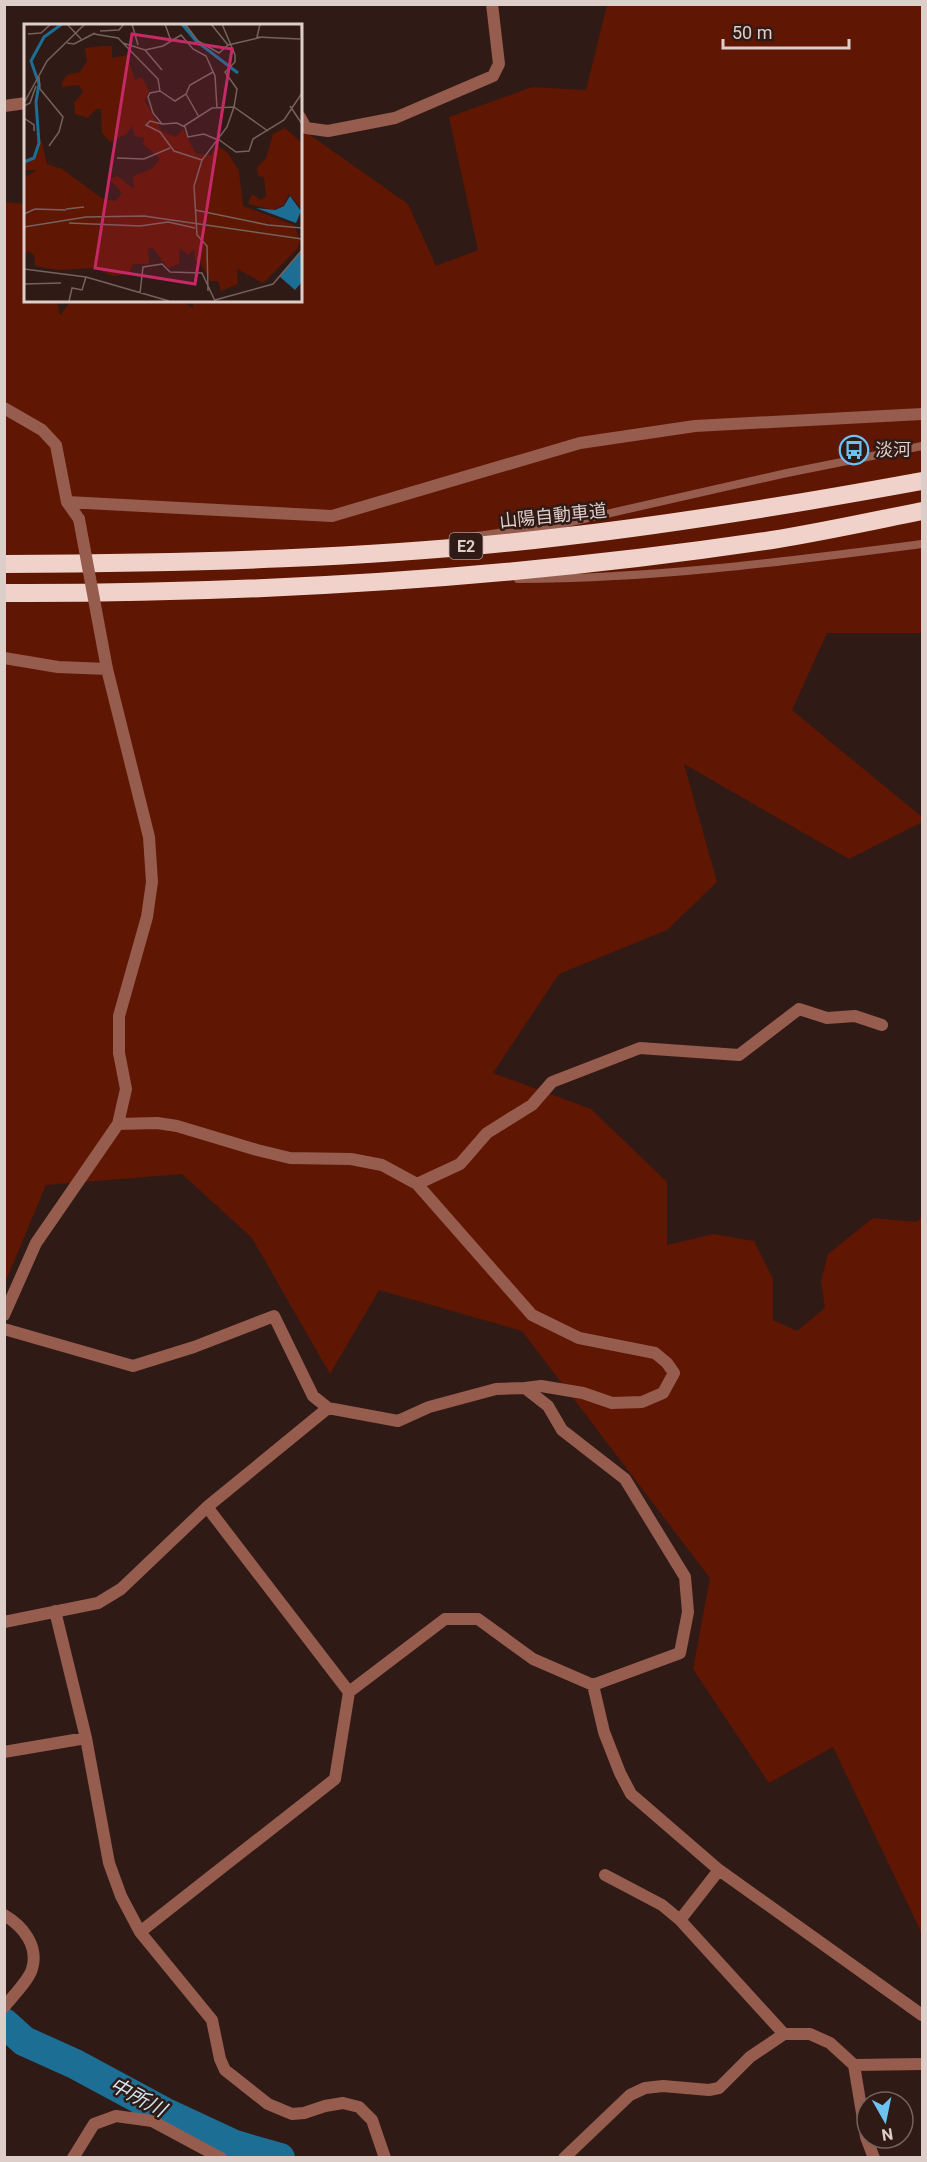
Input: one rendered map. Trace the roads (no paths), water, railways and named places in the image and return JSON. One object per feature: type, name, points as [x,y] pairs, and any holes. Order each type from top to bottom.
[{"type":"highway","name":"山陽自動車道","points":[[4,564],[342,555],[429,550],[560,537],[768,509],[922,481]]},
{"type":"highway","name":"E2","points":[[4,593],[345,585],[430,579],[567,566],[773,540],[922,511]]},
{"type":"street","points":[[302,121],[306,128],[328,131],[395,118],[493,76],[499,64],[492,4]]},
{"type":"street","points":[[4,106],[24,103]]},
{"type":"street","points":[[4,408],[42,430],[56,445],[67,502],[79,519],[107,669],[149,837],[152,882],[147,917],[135,952],[119,1016],[119,1053],[126,1089],[118,1124],[36,1243],[4,1315]]},
{"type":"street","points":[[67,502],[332,516],[580,443],[695,426],[922,414]]},
{"type":"street","points":[[4,658],[58,667],[107,669]]},
{"type":"street","points":[[417,1184],[460,1164],[488,1133],[532,1105],[552,1082],[640,1048],[739,1055],[799,1009],[827,1018],[855,1016],[882,1025]]},
{"type":"street","points":[[4,1329],[133,1366],[194,1347],[274,1316],[313,1396],[328,1407],[398,1421],[429,1407],[495,1389],[541,1386],[583,1393],[612,1403],[642,1402],[663,1393],[674,1373],[667,1363],[655,1353],[579,1338],[532,1315],[417,1184],[382,1165],[351,1159],[290,1158],[177,1126],[157,1123],[118,1124]]},
{"type":"street","points":[[140,1932],[335,1779],[349,1692],[445,1618],[478,1619],[533,1659],[593,1685],[680,1653],[688,1612],[685,1577],[626,1479],[562,1430],[548,1406],[525,1388]]},
{"type":"street","points":[[4,1622],[98,1603],[121,1589],[207,1507],[328,1407]]},
{"type":"street","points":[[207,1507],[349,1692]]},
{"type":"street","points":[[55,1611],[86,1737],[110,1863],[121,1896],[140,1932],[212,2020],[220,2059],[225,2070],[268,2104],[292,2114],[343,2103],[359,2107],[372,2120],[384,2157]]},
{"type":"street","points":[[593,1685],[604,1732],[631,1794],[719,1870],[922,2015]]},
{"type":"street","points":[[4,1752],[86,1737]]},
{"type":"street","points":[[680,1920],[719,1870]]},
{"type":"street","points":[[605,1875],[662,1905],[680,1920],[784,2034]]},
{"type":"street","points":[[4,1915],[27,1934],[34,1953],[32,1970],[4,2007]]},
{"type":"street","points":[[567,2156],[630,2095],[645,2088],[663,2086],[708,2090],[719,2088],[750,2057],[784,2034],[810,2034],[830,2043],[854,2065],[866,2137],[874,2157]]},
{"type":"street","points":[[854,2065],[922,2064]]},
{"type":"street","points":[[73,2157],[94,2124],[116,2116],[152,2121],[221,2157]]},
{"type":"lane","points":[[342,555],[562,524],[787,473],[922,446]]},
{"type":"lane","points":[[430,579],[576,578],[811,558],[922,544]]},
{"type":"waterway","name":"中所川","points":[[4,2023],[24,2041],[75,2064],[164,2112],[235,2145],[280,2158]]},
{"type":"place","name":"淡河","points":[[854,450]]}]
